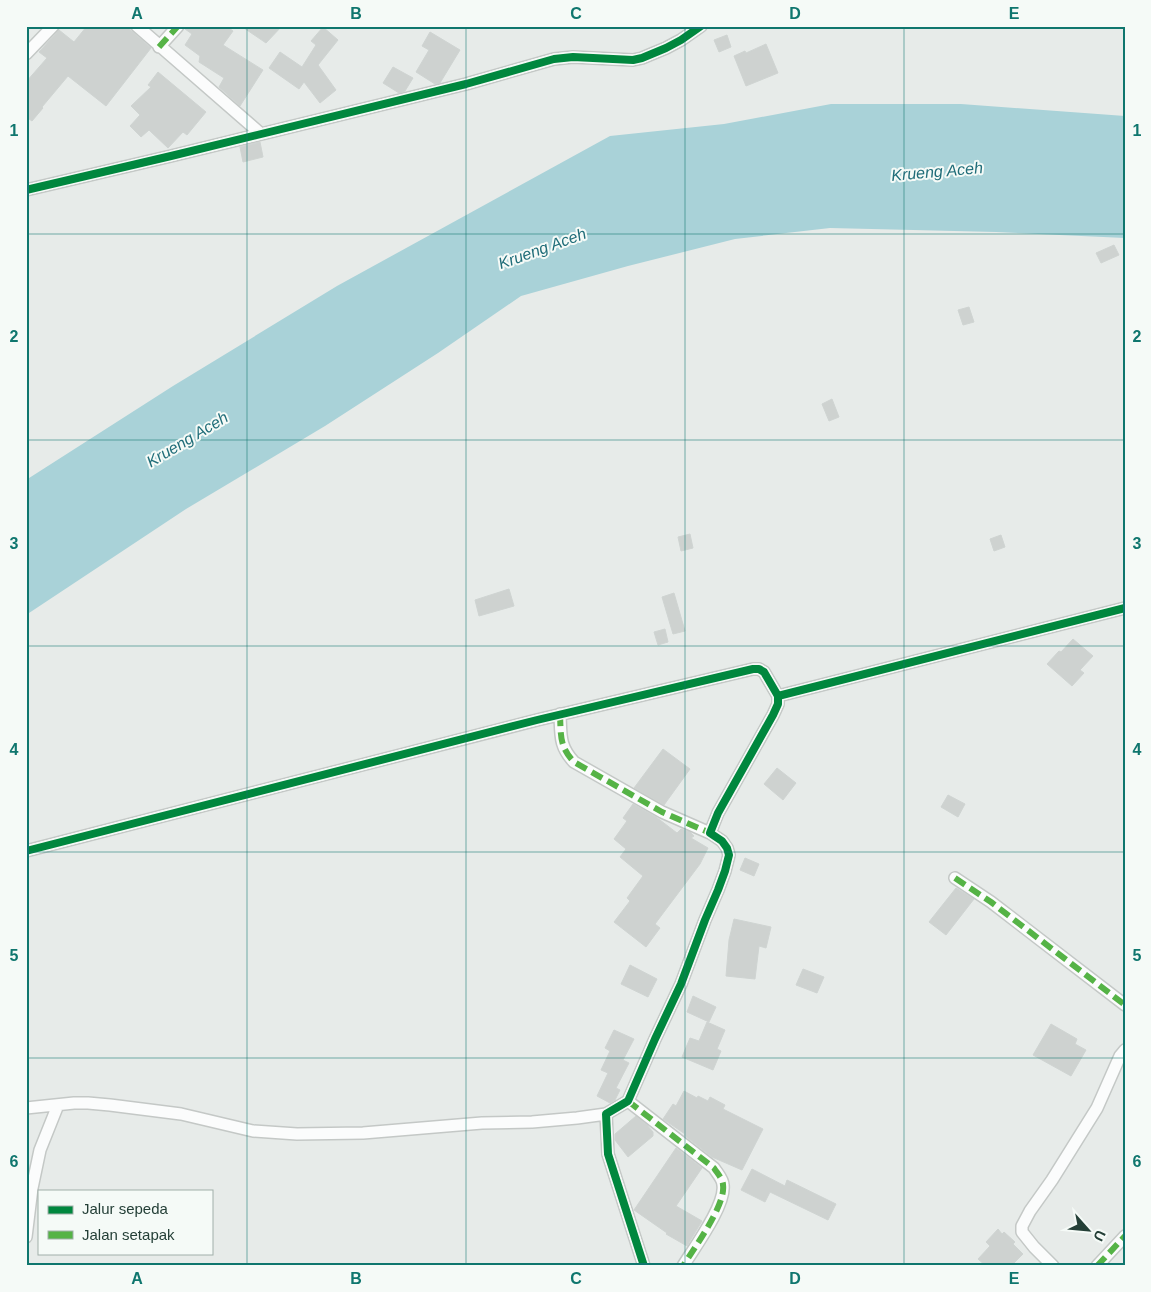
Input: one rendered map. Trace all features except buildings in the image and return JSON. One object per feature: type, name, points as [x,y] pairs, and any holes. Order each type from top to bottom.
[{"type":"street","points":[[26,54],[53,26]]},
{"type":"street","points":[[137,26],[261,134]]},
{"type":"street","points":[[160,47],[178,26]]},
{"type":"street","points":[[26,190],[466,84],[554,59],[573,57],[633,60],[642,58],[681,40],[701,26]]},
{"type":"street","points":[[778,696],[1125,608]]},
{"type":"street","points":[[26,851],[560,714],[759,669],[764,672],[778,696],[778,704],[718,813],[710,833]]},
{"type":"street","points":[[26,1108],[88,1103],[110,1105],[181,1114],[253,1131],[297,1134],[363,1133],[482,1123],[532,1122],[577,1118],[606,1114],[628,1101],[681,984],[704,920],[718,890],[725,871],[728,855],[727,848],[722,841],[710,833],[662,812],[574,762],[566,754],[562,745],[560,714]]},
{"type":"street","points":[[955,878],[991,902],[1125,1005]]},
{"type":"street","points":[[1053,1266],[1034,1248],[1022,1232],[1022,1226],[1097,1108],[1120,1056],[1125,1050]]},
{"type":"street","points":[[628,1101],[714,1168],[723,1182],[724,1193],[721,1201],[708,1227],[683,1266]]},
{"type":"street","points":[[26,1238],[32,1188],[40,1150],[58,1105]]},
{"type":"street","points":[[606,1114],[608,1154],[644,1266]]},
{"type":"street","points":[[1097,1266],[1125,1236]]},
{"type":"water","name":"Krueng Aceh","points":[[831,104],[961,104],[1125,116],[1125,238],[996,232],[830,228],[735,239],[521,296],[438,353],[325,426],[186,509],[26,615],[26,480],[173,386],[337,286],[610,136],[724,124]]},
{"type":"marked path","points":[[159,47],[178,26]]},
{"type":"marked path","points":[[560,714],[563,745],[574,762],[662,812],[710,833]]},
{"type":"marked path","points":[[955,878],[991,902],[1125,1005]]},
{"type":"marked path","points":[[628,1101],[714,1168],[722,1181],[723,1193],[715,1215],[683,1266]]},
{"type":"marked path","points":[[1097,1266],[1125,1236]]},
{"type":"cycle path","points":[[26,190],[466,84],[554,59],[573,57],[633,60],[642,58],[681,40],[701,26]]},
{"type":"cycle path","points":[[26,851],[537,720],[753,669],[759,669],[764,672],[778,696],[1125,608]]},
{"type":"cycle path","points":[[644,1266],[608,1154],[606,1114],[628,1101],[681,984],[718,890],[729,855],[722,841],[710,833],[718,813],[773,715],[778,704],[778,696]]}]
